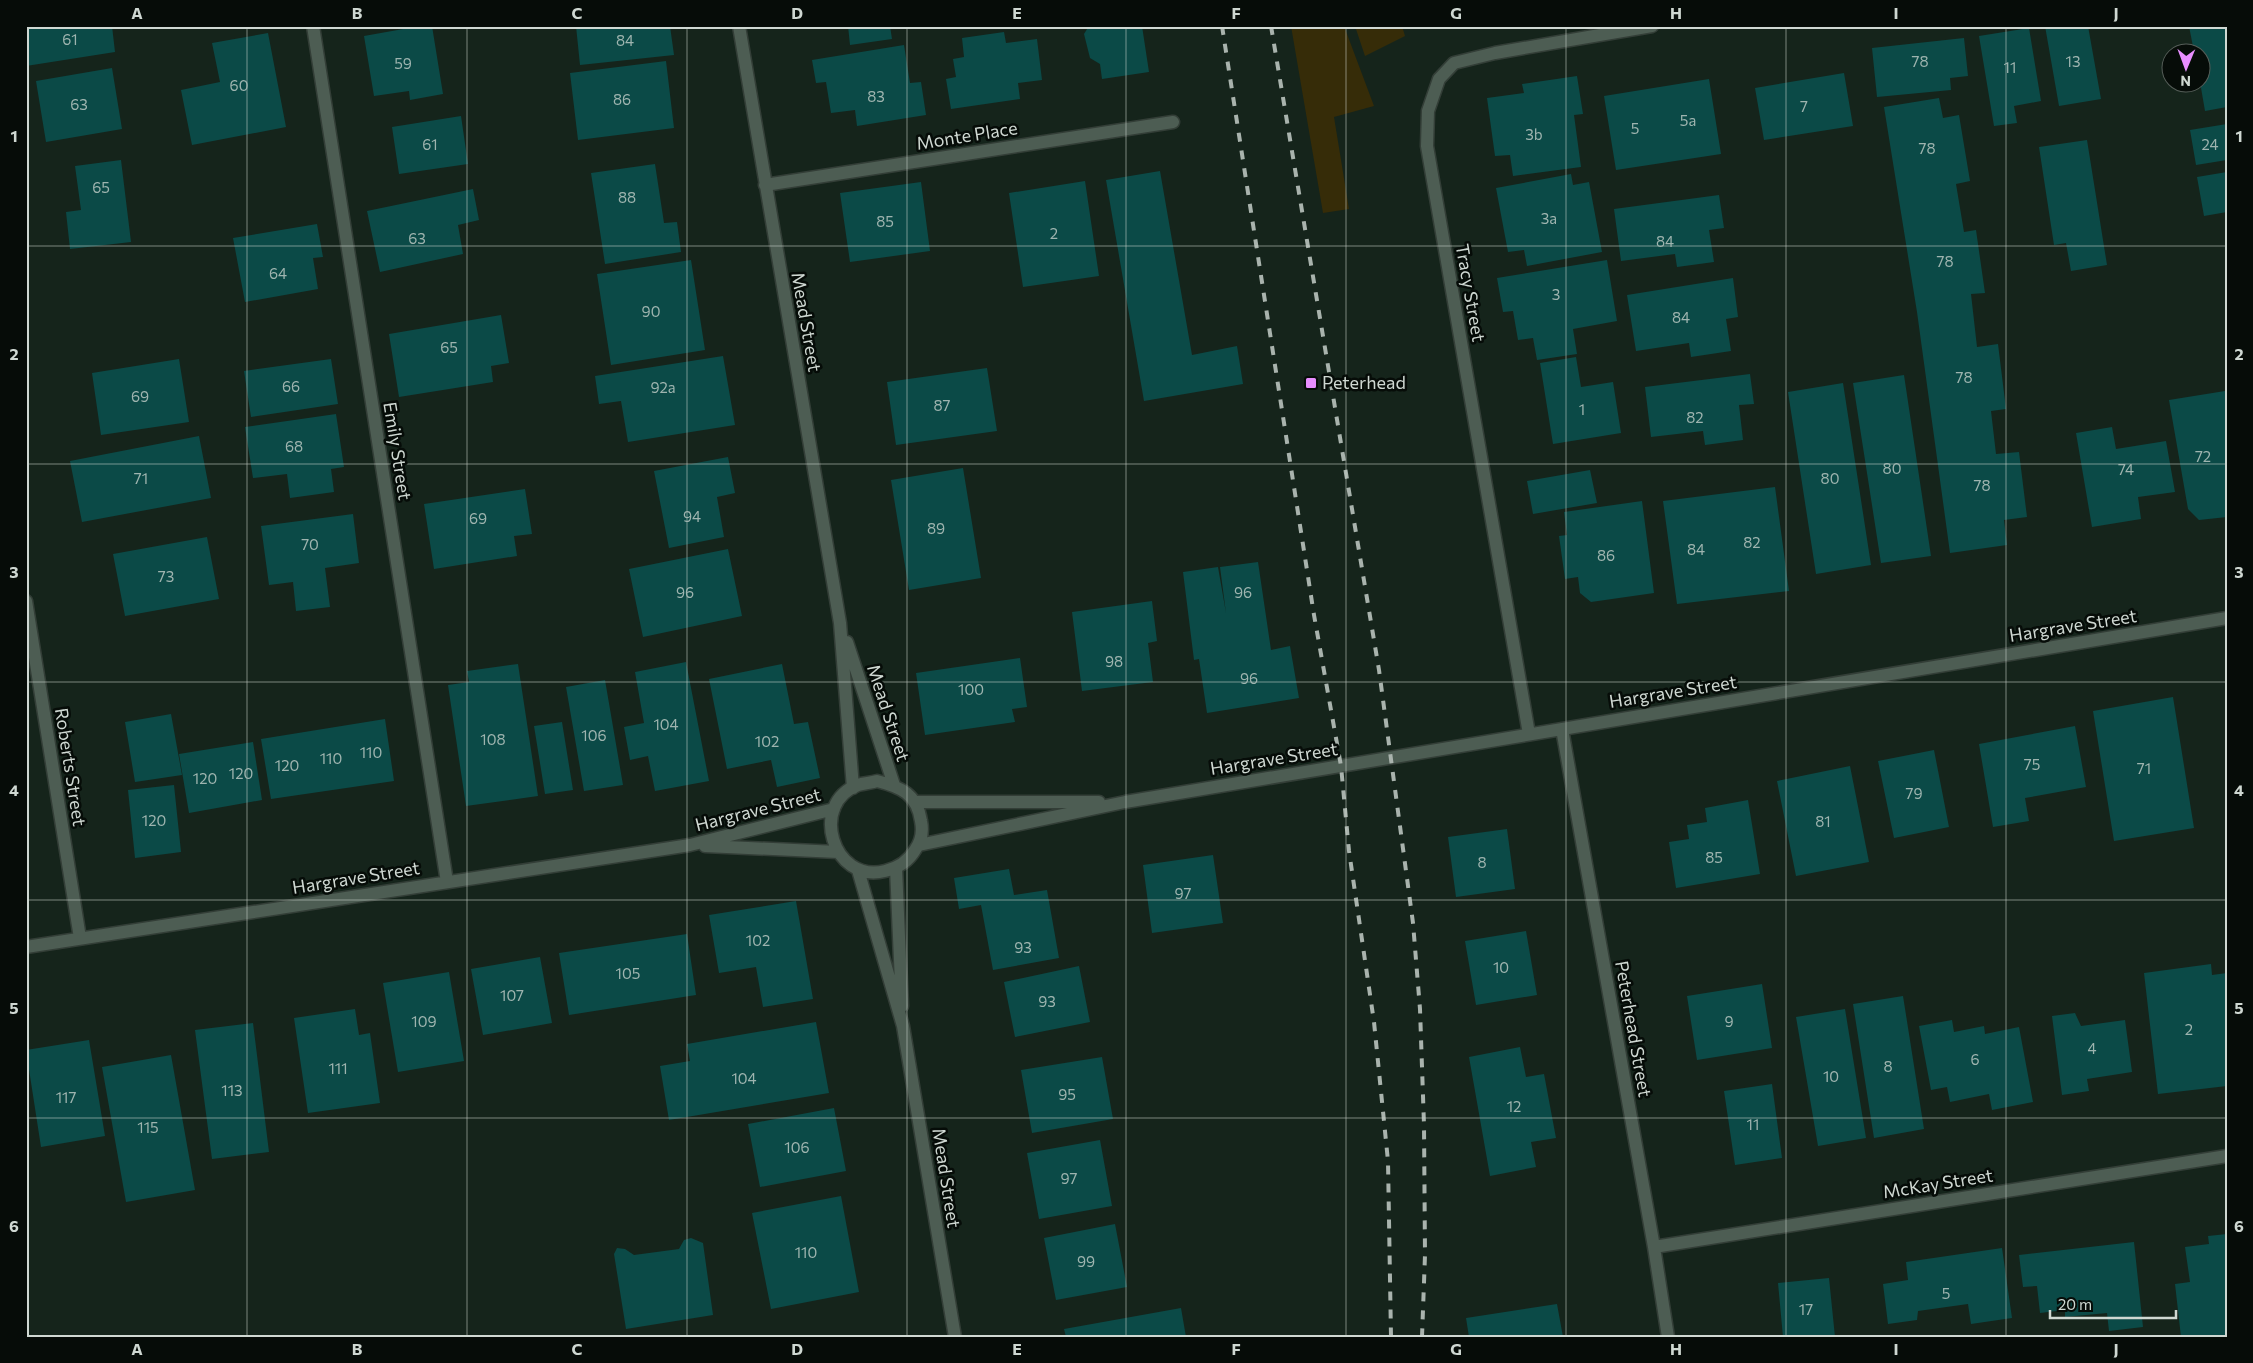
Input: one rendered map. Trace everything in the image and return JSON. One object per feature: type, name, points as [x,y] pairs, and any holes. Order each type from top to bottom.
[{"type":"street","name":"Emily Street","points":[[313,26],[447,882]]},
{"type":"street","name":"Mead Street","points":[[739,26],[840,622],[853,788]]},
{"type":"street","name":"Tracy Street","points":[[1529,734],[1427,146],[1428,111],[1439,79],[1454,63],[1495,52],[1652,26]]},
{"type":"street","name":"Monte Place","points":[[765,185],[1173,122]]},
{"type":"street","name":"Roberts Street","points":[[26,601],[80,938]]},
{"type":"street","name":"Hargrave Street","points":[[919,845],[1125,802],[2227,618]]},
{"type":"street","name":"Mead Street","points":[[840,622],[894,785]]},
{"type":"street","name":"Peterhead Street","points":[[1562,729],[1654,1247],[1668,1337]]},
{"type":"street","points":[[877,782],[894,785],[917,802],[922,828],[919,845],[911,857],[896,868],[875,874],[858,870],[843,859],[834,846],[830,826],[834,809],[844,794],[853,788],[877,782]]},
{"type":"street","name":"Hargrave Street","points":[[917,802],[1125,802]]},
{"type":"street","name":"Hargrave Street","points":[[26,947],[690,845],[834,809]]},
{"type":"street","name":"Hargrave Street","points":[[690,845],[838,852]]},
{"type":"street","name":"Mead Street","points":[[896,868],[903,1026]]},
{"type":"street","name":"Mead Street","points":[[858,870],[903,1026],[955,1337]]},
{"type":"street","name":"McKay Street","points":[[1654,1247],[2227,1156]]},
{"type":"shaded area","points":[[1291,26],[1344,26],[1374,106],[1334,117],[1349,209],[1323,213]]},
{"type":"shaded area","points":[[1355,26],[1402,26],[1405,36],[1365,56]]},
{"type":"building","points":[[26,26],[96,26],[97,28],[112,26],[115,52],[26,66]]},
{"type":"building","points":[[420,26],[432,26],[443,94],[410,100],[409,91],[374,96],[364,36]]},
{"type":"building","points":[[576,26],[670,26],[674,55],[580,65]]},
{"type":"building","points":[[848,26],[890,26],[892,39],[850,45]]},
{"type":"building","points":[[1089,26],[1142,26],[1149,72],[1102,79],[1100,64],[1090,58],[1084,34]]},
{"type":"building","points":[[2045,26],[2088,26],[2101,99],[2059,106]]},
{"type":"building","points":[[2189,26],[2227,26],[2227,107],[2205,111],[2202,92],[2210,92],[2210,42],[2192,42]]},
{"type":"building","points":[[2029,28],[2041,101],[2014,106],[2017,123],[1994,126],[1979,36]]},
{"type":"building","points":[[1004,32],[1006,43],[1037,39],[1042,80],[1018,83],[1020,99],[951,109],[946,79],[956,77],[953,59],[964,57],[962,38]]},
{"type":"building","points":[[268,33],[286,127],[192,145],[181,90],[220,82],[212,43]]},
{"type":"building","points":[[1964,38],[1968,76],[1950,78],[1951,90],[1877,97],[1872,48]]},
{"type":"building","points":[[904,45],[910,83],[921,82],[926,115],[857,126],[855,110],[831,113],[826,82],[816,83],[812,60]]},
{"type":"building","points":[[666,61],[674,128],[578,140],[570,73]]},
{"type":"building","points":[[112,68],[122,129],[46,142],[36,81]]},
{"type":"building","points":[[1844,73],[1853,126],[1764,140],[1755,88]]},
{"type":"building","points":[[1577,76],[1583,114],[1574,115],[1581,167],[1513,176],[1510,155],[1495,156],[1487,98],[1524,93],[1522,84]]},
{"type":"building","points":[[1709,79],[1721,154],[1616,170],[1604,96]]},
{"type":"building","points":[[1939,98],[1943,118],[1959,115],[1970,181],[1956,184],[1964,232],[1976,230],[1985,293],[1971,294],[1977,347],[1998,344],[2006,409],[1991,411],[1996,454],[2019,452],[2027,517],[2004,520],[2007,545],[1950,553],[1917,312],[1884,107]]},
{"type":"building","points":[[461,116],[468,164],[399,174],[392,127]]},
{"type":"building","points":[[2227,124],[2227,160],[2196,165],[2190,130]]},
{"type":"building","points":[[2087,140],[2107,265],[2071,271],[2066,243],[2054,245],[2039,147]]},
{"type":"building","points":[[121,160],[131,242],[70,249],[66,212],[81,210],[75,166]]},
{"type":"building","points":[[655,164],[664,223],[677,222],[681,252],[605,264],[591,173]]},
{"type":"building","points":[[1160,171],[1192,355],[1237,346],[1243,384],[1144,401],[1106,180]]},
{"type":"building","points":[[2227,172],[2227,212],[2204,216],[2197,177]]},
{"type":"building","points":[[1571,174],[1573,185],[1589,182],[1602,252],[1527,266],[1524,250],[1508,252],[1496,188]]},
{"type":"building","points":[[1085,181],[1099,276],[1023,287],[1009,193]]},
{"type":"building","points":[[921,182],[930,251],[850,262],[840,193]]},
{"type":"building","points":[[473,189],[479,220],[458,225],[463,254],[380,272],[367,211]]},
{"type":"building","points":[[1719,195],[1724,228],[1709,230],[1714,262],[1677,267],[1675,254],[1621,261],[1614,209]]},
{"type":"building","points":[[317,224],[323,257],[313,258],[318,289],[245,302],[233,238]]},
{"type":"building","points":[[691,260],[705,350],[611,365],[597,274]]},
{"type":"building","points":[[1607,260],[1617,321],[1573,329],[1577,354],[1537,360],[1533,338],[1518,340],[1513,311],[1503,312],[1497,278]]},
{"type":"building","points":[[1733,278],[1738,317],[1726,319],[1731,351],[1691,357],[1689,343],[1636,351],[1627,295]]},
{"type":"building","points":[[501,315],[509,363],[491,366],[493,382],[399,397],[389,334]]},
{"type":"building","points":[[723,356],[735,425],[628,442],[621,401],[599,404],[595,376]]},
{"type":"building","points":[[1576,357],[1581,387],[1613,382],[1621,433],[1553,444],[1540,363]]},
{"type":"building","points":[[179,359],[189,422],[101,435],[92,373]]},
{"type":"building","points":[[331,359],[338,404],[251,417],[244,371]]},
{"type":"building","points":[[987,368],[997,431],[896,445],[887,382]]},
{"type":"building","points":[[1750,374],[1754,404],[1739,405],[1743,440],[1705,445],[1703,431],[1651,437],[1645,387]]},
{"type":"building","points":[[1904,375],[1931,556],[1881,563],[1853,383]]},
{"type":"building","points":[[1843,383],[1871,565],[1816,574],[1788,392]]},
{"type":"building","points":[[2225,391],[2227,404],[2227,517],[2199,520],[2188,509],[2169,400]]},
{"type":"building","points":[[336,414],[344,467],[331,469],[334,492],[290,498],[287,474],[253,478],[245,427]]},
{"type":"building","points":[[2112,427],[2116,449],[2166,441],[2175,492],[2138,497],[2141,519],[2092,527],[2076,433]]},
{"type":"building","points":[[199,436],[211,498],[82,522],[70,461]]},
{"type":"building","points":[[728,457],[735,493],[717,497],[724,537],[669,548],[654,471]]},
{"type":"building","points":[[963,468],[981,578],[909,590],[891,480]]},
{"type":"building","points":[[1590,470],[1597,503],[1533,514],[1527,481]]},
{"type":"building","points":[[1775,487],[1789,591],[1677,604],[1663,501]]},
{"type":"building","points":[[525,489],[532,534],[514,536],[517,556],[434,569],[424,504]]},
{"type":"building","points":[[1642,501],[1654,593],[1591,602],[1580,593],[1578,577],[1565,579],[1559,536],[1567,535],[1564,512]]},
{"type":"building","points":[[353,514],[359,563],[325,568],[330,607],[296,611],[293,582],[269,585],[261,526]]},
{"type":"building","points":[[207,537],[219,599],[125,616],[113,554]]},
{"type":"building","points":[[728,549],[742,616],[643,637],[629,569]]},
{"type":"building","points":[[1258,562],[1271,650],[1290,646],[1299,698],[1207,713],[1199,659],[1194,660],[1183,572],[1218,567],[1226,613],[1220,567]]},
{"type":"building","points":[[1152,601],[1157,641],[1148,643],[1153,682],[1082,691],[1072,612]]},
{"type":"building","points":[[1020,658],[1027,707],[1012,709],[1015,722],[925,735],[916,673]]},
{"type":"building","points":[[686,662],[709,781],[655,791],[648,756],[630,760],[624,727],[644,723],[635,672]]},
{"type":"building","points":[[518,664],[538,796],[466,806],[448,685],[469,682],[467,671]]},
{"type":"building","points":[[782,664],[794,724],[808,722],[820,778],[777,787],[771,760],[727,769],[709,679]]},
{"type":"building","points":[[605,680],[623,785],[584,791],[566,687]]},
{"type":"building","points":[[2173,697],[2194,828],[2114,841],[2093,711]]},
{"type":"building","points":[[171,714],[182,775],[135,782],[125,722]]},
{"type":"building","points":[[385,719],[394,781],[271,799],[261,739]]},
{"type":"building","points":[[562,722],[573,790],[545,794],[534,726]]},
{"type":"building","points":[[2075,726],[2086,787],[2025,798],[2029,821],[1993,827],[1979,744]]},
{"type":"building","points":[[253,742],[262,800],[189,813],[179,754]]},
{"type":"building","points":[[1934,750],[1949,827],[1894,838],[1878,761]]},
{"type":"building","points":[[1850,766],[1869,862],[1796,876],[1777,781]]},
{"type":"building","points":[[174,785],[181,852],[135,858],[128,790]]},
{"type":"building","points":[[1748,800],[1760,874],[1676,888],[1669,842],[1689,839],[1687,825],[1707,822],[1705,808]]},
{"type":"building","points":[[1507,829],[1515,889],[1456,897],[1448,837]]},
{"type":"building","points":[[1213,855],[1223,923],[1152,933],[1143,865]]},
{"type":"building","points":[[1009,869],[1014,895],[1047,890],[1059,958],[993,970],[981,905],[959,909],[954,878]]},
{"type":"building","points":[[796,901],[813,999],[763,1007],[756,967],[719,973],[709,915]]},
{"type":"building","points":[[1526,931],[1537,995],[1476,1005],[1465,941]]},
{"type":"building","points":[[687,934],[696,995],[569,1015],[559,953]]},
{"type":"building","points":[[540,957],[552,1023],[483,1035],[471,969]]},
{"type":"building","points":[[2211,964],[2212,975],[2227,973],[2227,1086],[2158,1094],[2144,973]]},
{"type":"building","points":[[1079,966],[1090,1022],[1015,1037],[1004,982]]},
{"type":"building","points":[[449,972],[464,1061],[398,1072],[383,983]]},
{"type":"building","points":[[1762,984],[1772,1048],[1697,1060],[1687,996]]},
{"type":"building","points":[[1903,996],[1924,1129],[1874,1138],[1853,1004]]},
{"type":"building","points":[[355,1009],[359,1035],[370,1033],[380,1103],[308,1113],[294,1018]]},
{"type":"building","points":[[1845,1009],[1866,1138],[1818,1146],[1796,1017]]},
{"type":"building","points":[[2075,1013],[2081,1026],[2125,1020],[2132,1072],[2087,1079],[2089,1091],[2062,1095],[2052,1016]]},
{"type":"building","points":[[1952,1020],[1954,1032],[1984,1026],[1985,1034],[2019,1027],[2033,1102],[1992,1110],[1989,1094],[1950,1102],[1947,1087],[1931,1090],[1919,1026]]},
{"type":"building","points":[[816,1022],[829,1093],[669,1120],[660,1066],[690,1061],[687,1044]]},
{"type":"building","points":[[253,1023],[269,1152],[212,1159],[195,1030]]},
{"type":"building","points":[[89,1040],[105,1136],[41,1147],[26,1050]]},
{"type":"building","points":[[1520,1047],[1526,1077],[1544,1074],[1556,1138],[1531,1142],[1536,1167],[1490,1176],[1469,1057]]},
{"type":"building","points":[[171,1055],[195,1190],[126,1202],[102,1067]]},
{"type":"building","points":[[1102,1057],[1113,1119],[1032,1133],[1021,1070]]},
{"type":"building","points":[[1772,1084],[1782,1158],[1735,1165],[1724,1091]]},
{"type":"building","points":[[834,1108],[846,1171],[760,1187],[748,1124]]},
{"type":"building","points":[[1100,1140],[1112,1206],[1039,1219],[1027,1153]]},
{"type":"building","points":[[841,1196],[859,1292],[771,1309],[752,1213]]},
{"type":"building","points":[[1115,1224],[1127,1287],[1056,1300],[1044,1238]]},
{"type":"building","points":[[2227,1234],[2227,1337],[2181,1337],[2175,1284],[2190,1282],[2185,1247],[2209,1244],[2208,1236]]},
{"type":"building","points":[[691,1238],[703,1243],[713,1315],[626,1329],[614,1254],[617,1248],[625,1249],[634,1255],[679,1249],[684,1240]]},
{"type":"building","points":[[2134,1242],[2143,1327],[2109,1331],[2107,1313],[2065,1317],[2065,1310],[2040,1313],[2037,1286],[2023,1287],[2019,1255]]},
{"type":"building","points":[[2002,1248],[2012,1318],[1971,1324],[1968,1304],[1918,1311],[1917,1320],[1888,1324],[1883,1284],[1908,1280],[1906,1262]]},
{"type":"building","points":[[1829,1278],[1835,1337],[1783,1337],[1778,1283]]},
{"type":"building","points":[[1557,1304],[1563,1337],[1469,1337],[1466,1318]]},
{"type":"building","points":[[1181,1308],[1186,1337],[1066,1337],[1064,1329]]},
{"type":"railway","points":[[1222,26],[1314,615],[1341,766],[1349,851],[1374,1022],[1388,1161],[1391,1337]]},
{"type":"railway","points":[[1271,26],[1379,670],[1413,923],[1420,1009],[1424,1125],[1425,1255],[1422,1337]]},
{"type":"place","name":"Peterhead","points":[[1311,383]]}]
